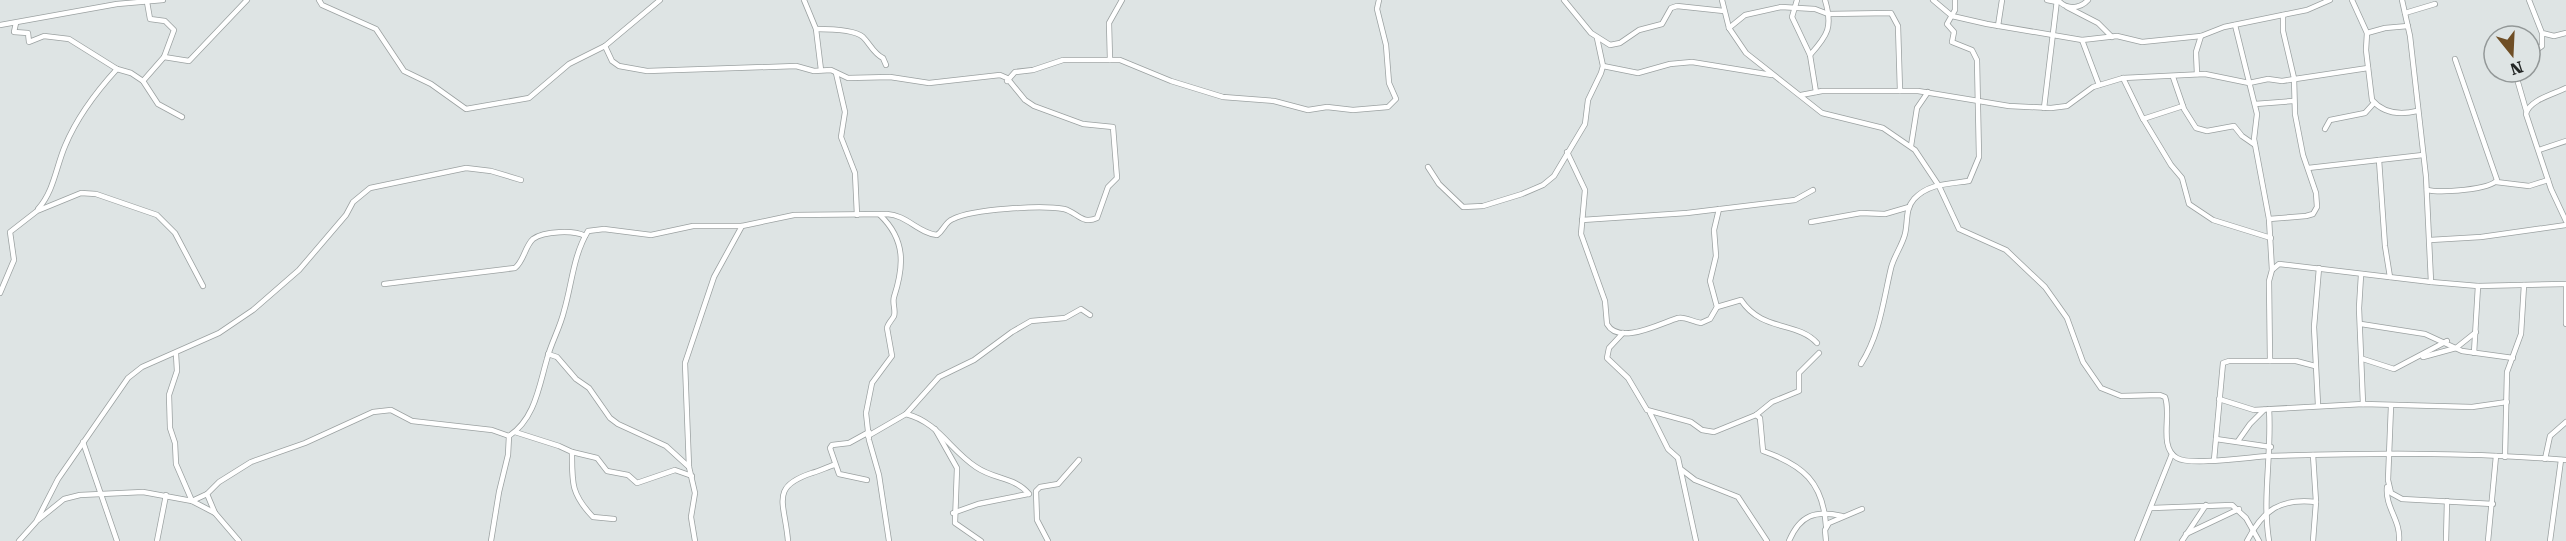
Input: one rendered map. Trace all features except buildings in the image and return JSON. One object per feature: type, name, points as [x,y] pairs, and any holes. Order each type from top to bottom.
[{"type":"street","points":[[0,25],[117,4],[163,0]]},
{"type":"street","points":[[164,57],[189,61],[247,0]]},
{"type":"street","points":[[321,1],[376,29],[404,71],[431,84],[466,109],[529,98],[569,64],[605,46],[660,0]]},
{"type":"street","points":[[804,0],[816,28],[821,70]]},
{"type":"street","points":[[1110,60],[1109,23],[1122,0]]},
{"type":"street","points":[[1007,81],[1015,72],[1033,70],[1062,60],[1110,60],[1126,62],[1171,81],[1232,99],[1274,101],[1308,110],[1327,107],[1353,110],[1388,107],[1396,99],[1389,82],[1386,45],[1377,9],[1379,0]]},
{"type":"street","points":[[1564,0],[1597,38],[1610,45],[1620,43],[1639,30],[1662,24],[1671,8],[1677,6],[1724,11]]},
{"type":"street","points":[[1722,0],[1729,28],[1746,53],[1825,115],[1883,128],[1911,146],[1939,186],[1959,229],[2006,250],[2052,296],[2067,318],[2083,362],[2101,388],[2121,396],[2160,395],[2165,397],[2167,439],[2172,454],[2137,541]]},
{"type":"street","points":[[1797,0],[1793,11],[1797,32],[1810,55],[1816,92]]},
{"type":"street","points":[[1810,55],[1827,34],[1828,14],[1825,0]]},
{"type":"street","points":[[1933,0],[1952,16],[1998,26],[2082,40],[2112,37],[2142,42],[2201,36],[2235,25],[2307,10],[2330,0]]},
{"type":"street","points":[[1811,222],[1861,213],[1885,214],[1909,207],[1922,193],[1948,182],[1969,181],[1973,176],[1979,158],[1976,55],[1968,47],[1953,43],[1954,32],[1947,24],[1952,16],[1955,0]]},
{"type":"street","points":[[1998,26],[2002,0]]},
{"type":"street","points":[[2047,0],[2057,1],[2098,23],[2112,37]]},
{"type":"street","points":[[2067,7],[2077,7],[2088,0]]},
{"type":"street","points":[[2352,0],[2367,33],[2368,68],[2374,103]]},
{"type":"street","points":[[2402,0],[2408,26],[2427,190],[2431,282]]},
{"type":"street","points":[[2529,0],[2538,24]]},
{"type":"street","points":[[2044,108],[2055,34],[2057,1]]},
{"type":"street","points":[[143,81],[164,57],[174,30],[165,21],[150,19],[147,2]]},
{"type":"street","points":[[2405,13],[2435,4]]},
{"type":"street","points":[[1729,28],[1739,19],[1752,13],[1786,8],[1793,11],[1815,9],[1828,14],[1891,13],[1898,26],[1900,90]]},
{"type":"street","points":[[2269,219],[2306,216],[2316,210],[2316,193],[2293,101],[2294,78],[2283,31],[2283,15]]},
{"type":"street","points":[[16,22],[14,32],[28,33],[29,43],[44,36],[65,37],[117,69],[131,73],[143,81],[158,104],[182,117]]},
{"type":"street","points":[[2235,25],[2258,120],[2255,145],[2271,238],[2270,361]]},
{"type":"street","points":[[2367,33],[2385,28],[2408,26]]},
{"type":"street","points":[[816,28],[851,31],[861,35],[874,53],[883,58],[886,65]]},
{"type":"street","points":[[2542,33],[2554,36],[2566,33]]},
{"type":"street","points":[[2198,74],[2196,52],[2201,36]]},
{"type":"street","points":[[1428,168],[1439,184],[1460,205],[1483,207],[1543,185],[1554,176],[1585,124],[1588,100],[1604,66],[1597,38]]},
{"type":"street","points":[[2082,40],[2099,85]]},
{"type":"street","points":[[509,436],[525,420],[539,392],[548,354],[563,317],[572,271],[585,236],[590,230],[651,235],[693,226],[742,226],[794,215],[897,215],[927,233],[938,235],[951,220],[981,211],[1057,208],[1069,210],[1087,221],[1097,218],[1108,187],[1117,175],[1114,128],[1083,124],[1042,110],[1025,100],[1012,83],[1007,81],[1007,78],[1000,75],[929,83],[890,77],[848,78],[831,70],[796,66],[647,71],[619,66],[612,61],[605,46]]},
{"type":"street","points":[[2455,59],[2496,173],[2496,182]]},
{"type":"street","points":[[1604,66],[1638,73],[1670,64],[1692,62],[1775,76]]},
{"type":"street","points":[[1801,95],[1816,92],[1900,90],[2044,108],[2067,106],[2099,85],[2122,78],[2198,74],[2248,83],[2368,68]]},
{"type":"street","points":[[37,211],[50,191],[65,147],[76,124],[94,94],[117,69]]},
{"type":"street","points":[[836,73],[845,112],[841,136],[855,173],[857,215]]},
{"type":"street","points":[[2173,77],[2183,106],[2196,128],[2206,130],[2234,126],[2242,136],[2255,145]]},
{"type":"street","points":[[2122,78],[2143,119],[2171,165],[2182,178],[2187,201],[2193,208],[2213,220],[2271,238]]},
{"type":"street","points":[[2430,240],[2481,237],[2566,223],[2548,180],[2539,150],[2534,143],[2518,84]]},
{"type":"street","points":[[2526,111],[2536,102],[2566,88]]},
{"type":"street","points":[[1911,146],[1915,114],[1928,92]]},
{"type":"street","points":[[2255,104],[2293,101]]},
{"type":"street","points":[[2374,103],[2393,113],[2417,111]]},
{"type":"street","points":[[2325,129],[2330,120],[2365,113],[2374,103]]},
{"type":"street","points":[[2143,119],[2183,106]]},
{"type":"street","points":[[2539,150],[2566,141]]},
{"type":"street","points":[[1567,152],[1585,190],[1581,234],[1605,301],[1607,324],[1613,331],[1623,333],[1661,326],[1679,318],[1701,322],[1710,319],[1717,307],[1741,300],[1752,315],[1800,333],[1817,343]]},
{"type":"street","points":[[2308,168],[2423,155]]},
{"type":"street","points":[[2379,160],[2385,246],[2390,277]]},
{"type":"street","points":[[36,522],[51,491],[128,378],[142,367],[176,354],[234,324],[278,290],[315,253],[346,215],[353,202],[370,188],[466,168],[491,171],[520,180]]},
{"type":"street","points":[[2427,190],[2458,190],[2488,186],[2496,182],[2529,186],[2548,180]]},
{"type":"street","points":[[1582,220],[1719,209],[1795,200],[1813,190]]},
{"type":"street","points":[[0,293],[14,260],[10,232],[37,211],[74,195],[91,193],[151,212],[175,233],[203,286]]},
{"type":"street","points":[[1861,364],[1880,323],[1893,262],[1905,232],[1909,207]]},
{"type":"street","points":[[1717,307],[1710,280],[1716,253],[1714,230],[1719,209]]},
{"type":"street","points":[[880,215],[898,244],[902,268],[894,298],[894,316],[887,328],[892,356],[889,363],[881,368],[871,387],[866,413],[868,434],[881,485],[889,541]]},
{"type":"street","points":[[696,541],[691,517],[695,499],[689,467],[685,363],[714,277],[742,226]]},
{"type":"street","points":[[384,284],[515,268],[531,242],[537,237],[571,232],[585,236]]},
{"type":"street","points":[[2272,270],[2284,264],[2361,275],[2478,286],[2566,286],[2566,324]]},
{"type":"street","points":[[2318,405],[2315,308],[2319,268]]},
{"type":"street","points":[[2361,275],[2359,301],[2363,404]]},
{"type":"street","points":[[2505,456],[2507,372],[2521,334],[2524,285]]},
{"type":"street","points":[[2474,353],[2478,286]]},
{"type":"street","points":[[867,480],[841,475],[830,453],[832,445],[849,443],[906,414],[939,377],[974,360],[1027,323],[1065,318],[1081,309],[1089,315]]},
{"type":"street","points":[[2361,324],[2425,334],[2447,341],[2456,348],[2474,353],[2513,358]]},
{"type":"street","points":[[2420,357],[2456,348],[2475,332]]},
{"type":"street","points":[[1623,333],[1609,348],[1607,358],[1628,378],[1650,413],[1668,449],[1677,456],[1682,470],[1696,541]]},
{"type":"street","points":[[2362,359],[2394,369],[2447,341]]},
{"type":"street","points":[[1650,413],[1691,422],[1702,430],[1714,432],[1756,415],[1766,406],[1799,391],[1799,373],[1819,352]]},
{"type":"street","points":[[176,354],[177,371],[169,395],[170,428],[175,442],[176,464],[192,501]]},
{"type":"street","points":[[548,354],[557,357],[576,379],[589,388],[610,418],[666,446],[689,467]]},
{"type":"street","points":[[2214,460],[2223,363],[2229,361],[2296,361],[2315,366]]},
{"type":"street","points":[[2219,399],[2242,408],[2267,410],[2318,405],[2363,404],[2472,407],[2507,402]]},
{"type":"street","points":[[2391,406],[2391,453],[2386,500],[2400,526],[2399,541]]},
{"type":"street","points":[[2238,441],[2250,424],[2267,410]]},
{"type":"street","points":[[2267,410],[2271,447],[2266,472],[2263,518],[2269,541]]},
{"type":"street","points":[[192,501],[207,494],[219,482],[251,462],[305,442],[373,411],[394,411],[412,421],[492,430],[509,436]]},
{"type":"street","points":[[906,414],[934,427],[976,468],[994,478],[1015,482],[1036,499]]},
{"type":"street","points":[[1756,415],[1760,418],[1763,451],[1779,455],[1810,477],[1821,496],[1825,512],[1826,541]]},
{"type":"street","points":[[2545,459],[2550,436],[2566,422]]},
{"type":"street","points":[[934,427],[939,441],[957,468],[953,513],[958,528],[981,541]]},
{"type":"street","points":[[515,432],[560,446],[572,453],[597,458],[606,470],[615,474],[623,473],[637,483],[675,470],[692,476]]},
{"type":"street","points":[[491,541],[508,455],[509,436]]},
{"type":"street","points":[[2216,439],[2271,447]]},
{"type":"street","points":[[83,442],[117,541]]},
{"type":"street","points":[[572,453],[573,486],[576,496],[593,517],[614,519]]},
{"type":"street","points":[[2172,454],[2184,460],[2391,453],[2563,460],[2550,541]]},
{"type":"street","points":[[2313,455],[2316,502],[2313,541]]},
{"type":"street","points":[[2488,541],[2496,456]]},
{"type":"street","points":[[1048,541],[1037,520],[1038,489],[1058,484],[1079,460]]},
{"type":"street","points":[[788,541],[783,499],[784,488],[795,478],[834,465]]},
{"type":"street","points":[[1682,470],[1695,480],[1738,497],[1767,541]]},
{"type":"street","points":[[2388,480],[2391,493],[2402,499],[2493,504]]},
{"type":"street","points":[[19,541],[36,522],[64,499],[80,495],[130,492],[166,495],[192,501],[215,513]]},
{"type":"street","points":[[207,494],[215,513],[239,541]]},
{"type":"street","points":[[953,513],[978,504],[1029,494]]},
{"type":"street","points":[[157,541],[166,495]]},
{"type":"street","points":[[2446,541],[2447,501]]},
{"type":"street","points":[[2247,541],[2252,530],[2273,508],[2285,502],[2316,502]]},
{"type":"street","points":[[2152,508],[2224,504],[2239,509],[2247,518],[2259,541]]},
{"type":"street","points":[[2182,541],[2205,505]]},
{"type":"street","points":[[1826,526],[1842,516],[1862,509]]},
{"type":"street","points":[[2186,534],[2239,509]]},
{"type":"street","points":[[1789,541],[1801,522],[1825,512],[1842,516]]},
{"type":"street","points":[[2247,518],[2263,518]]}]
